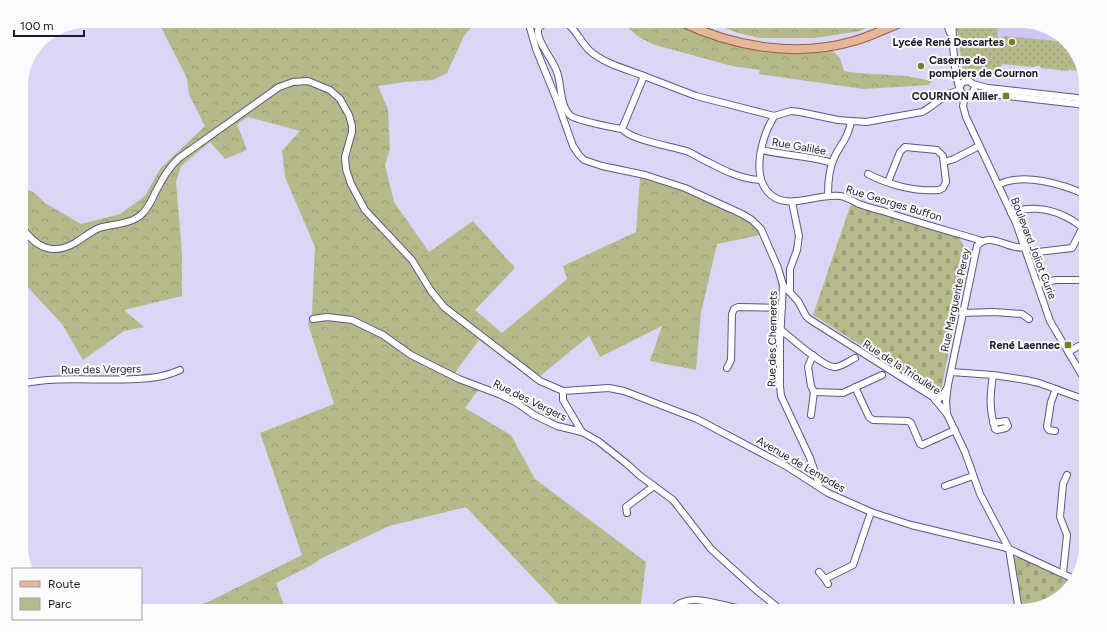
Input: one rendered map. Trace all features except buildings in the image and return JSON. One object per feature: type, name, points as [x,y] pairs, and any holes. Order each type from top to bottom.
[{"type":"main road","points":[[696,28],[725,39],[752,45],[784,49],[815,48],[852,42],[888,28]]},
{"type":"street","name":"Rue des Chemerets","points":[[530,28],[536,49],[571,140],[579,155],[584,160],[602,166],[645,175],[685,188],[747,217],[757,225],[764,236],[778,268],[783,285],[780,330],[781,396],[818,478],[816,485]]},
{"type":"street","points":[[538,28],[542,45],[558,73],[561,94],[567,111],[574,118],[622,129],[626,133],[637,138],[690,152],[734,175],[760,180],[762,150],[767,130],[774,116]]},
{"type":"street","points":[[573,28],[581,41],[598,57],[696,96],[774,116],[791,111],[828,118],[866,122],[922,112],[946,94],[970,82],[988,88],[1079,98]]},
{"type":"street","points":[[948,28],[952,41]]},
{"type":"street","points":[[952,28],[956,76],[965,95],[969,95],[973,92],[1079,103]]},
{"type":"street","points":[[622,129],[644,76]]},
{"type":"street","points":[[28,236],[38,245],[45,248],[54,249],[70,246],[89,233],[100,228],[122,224],[136,219],[148,206],[164,175],[179,158],[279,87],[293,82],[313,83],[330,90],[335,94],[340,99],[349,115],[352,132],[346,150],[345,164],[349,180],[356,196],[371,218],[412,260],[431,291],[444,308],[540,381],[562,391],[564,400],[582,432]]},
{"type":"street","points":[[973,84],[973,92]]},
{"type":"street","name":"Boulevard Joliot Curie","points":[[965,95],[963,103],[964,112],[1011,213],[1025,247],[1050,321],[1079,370]]},
{"type":"street","points":[[828,195],[829,176],[832,163],[848,134],[851,121]]},
{"type":"street","points":[[944,162],[954,159],[979,146]]},
{"type":"street","points":[[868,174],[879,180],[910,188],[940,190],[946,182],[943,156],[937,150],[905,147],[900,152],[888,182]]},
{"type":"street","name":"Rue Galilée","points":[[762,150],[786,155],[815,158],[832,163]]},
{"type":"street","name":"Rue Georges Buffon","points":[[760,180],[768,192],[780,200],[792,202],[828,195],[846,198],[906,219],[982,241]]},
{"type":"street","points":[[998,185],[1011,181],[1033,180],[1066,186],[1079,192]]},
{"type":"street","points":[[782,292],[790,292],[790,269],[797,250],[799,236],[792,202]]},
{"type":"street","points":[[1011,213],[1028,209],[1043,210],[1065,216],[1079,225]]},
{"type":"street","points":[[1038,252],[1072,248],[1079,236]]},
{"type":"street","name":"Rue Marguerite Perey","points":[[947,414],[946,401],[948,385],[975,250],[982,241],[995,240],[1019,248],[1025,247]]},
{"type":"street","points":[[1038,284],[1056,280],[1079,280]]},
{"type":"street","name":"Rue de la Trioulère","points":[[783,285],[798,301],[809,319],[935,400],[947,414],[965,452],[985,505],[1009,549],[1018,604]]},
{"type":"street","points":[[782,301],[789,298],[798,301]]},
{"type":"street","points":[[727,368],[731,360],[732,314],[734,309],[738,307],[782,308]]},
{"type":"street","points":[[962,313],[994,312],[1022,314],[1029,319]]},
{"type":"street","name":"Rue des Vergers","points":[[314,319],[327,317],[352,320],[383,335],[411,355],[459,379],[501,395],[517,403],[534,415],[557,426],[582,432],[598,441],[639,475],[673,500],[711,549],[774,604]]},
{"type":"street","points":[[780,330],[813,355],[831,366],[836,367],[855,358]]},
{"type":"street","points":[[780,341],[795,341]]},
{"type":"street","points":[[1068,352],[1079,346]]},
{"type":"street","points":[[811,415],[814,392],[811,386],[808,367],[813,355]]},
{"type":"street","name":"Rue des Vergers","points":[[28,382],[59,379],[126,379],[158,377],[180,370]]},
{"type":"street","points":[[951,372],[993,375],[1026,380],[1079,397]]},
{"type":"street","points":[[814,392],[843,393],[882,375]]},
{"type":"street","points":[[993,375],[990,400],[993,423]]},
{"type":"street","name":"Rue Marguerite Perey","points":[[935,400],[942,397],[948,385]]},
{"type":"street","points":[[855,387],[869,418],[873,420],[908,421],[911,423],[920,444],[922,445],[955,430]]},
{"type":"street","name":"Avenue de Lempdes","points":[[562,391],[609,388],[624,391],[697,419],[762,452],[842,500],[871,512],[911,525],[1009,549],[1070,577]]},
{"type":"street","points":[[1055,432],[1049,430],[1047,427],[1050,407],[1056,389]]},
{"type":"street","points":[[941,406],[946,401]]},
{"type":"street","points":[[945,486],[973,476]]},
{"type":"street","points":[[1063,573],[1067,535],[1060,517],[1063,484],[1067,476]]},
{"type":"street","points":[[627,512],[626,507],[654,486]]},
{"type":"street","points":[[819,572],[826,581],[853,564],[871,512]]},
{"type":"street","points":[[999,546],[1002,540],[1002,534]]},
{"type":"street","points":[[679,604],[699,600],[716,604]]},
{"type":"shaded area","name":"Lycée René Descartes","points":[[957,28],[1029,28],[1043,32],[1062,45],[1071,57],[1077,71],[1069,69],[1068,71],[1041,68],[1040,66],[1034,67],[1003,64],[992,73],[982,78],[975,79],[965,77]]},
{"type":"green space","points":[[160,28],[471,28],[464,36],[447,73],[433,80],[378,86],[388,109],[390,149],[385,165],[394,202],[429,252],[473,221],[515,268],[475,310],[502,333],[567,279],[563,266],[636,232],[640,178],[669,185],[719,206],[756,226],[760,235],[717,244],[701,313],[696,370],[650,361],[662,326],[600,357],[589,336],[534,381],[479,340],[454,374],[481,386],[465,408],[511,435],[535,479],[646,562],[641,604],[558,604],[466,507],[389,526],[320,559],[312,565],[276,583],[284,604],[202,604],[302,555],[260,433],[334,404],[308,324],[312,314],[315,247],[285,177],[282,151],[300,131],[248,117],[237,124],[247,150],[225,159],[210,142],[181,166],[176,182],[182,253],[182,296],[124,310],[144,327],[124,331],[83,360],[62,324],[28,288],[28,190],[35,193],[45,203],[81,224],[120,214],[145,196],[160,169],[205,126],[189,95],[187,78]]},
{"type":"green space","points":[[628,28],[688,28],[706,36],[750,49],[804,53],[832,50],[840,58],[844,71],[907,76],[932,81],[929,85],[864,89],[759,74],[760,70],[732,66],[655,45],[640,38]]},
{"type":"green space","points":[[725,28],[866,28],[860,31],[815,38],[759,38]]},
{"type":"green space","name":"Lycée René Descartes","points":[[957,28],[997,28],[998,39],[1006,36],[1057,41],[1071,57],[1077,71],[1069,69],[1068,71],[1041,68],[1040,66],[1034,67],[1003,64],[995,72],[982,78],[965,77]]},
{"type":"green space","points":[[851,204],[957,235],[967,251],[942,387],[934,391],[813,315]]},
{"type":"green space","points":[[1015,557],[1027,561],[1067,580],[1056,592],[1043,600],[1029,604],[1021,604],[1012,559]]},
{"type":"place","name":"Lycée René Descartes","points":[[1012,42]]},
{"type":"place","name":"Caserne de pompiers de Cournon","points":[[921,66]]},
{"type":"place","name":"COURNON Allier","points":[[1006,96]]},
{"type":"place","name":"René Laennec","points":[[1068,345]]}]
